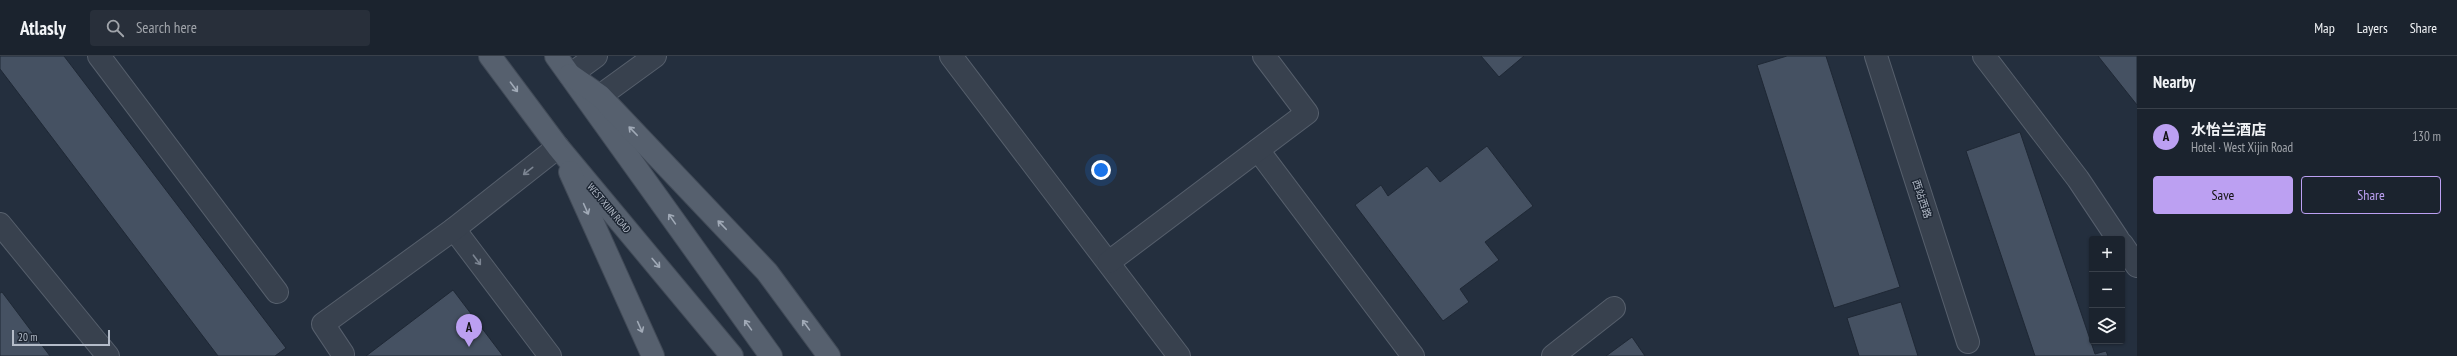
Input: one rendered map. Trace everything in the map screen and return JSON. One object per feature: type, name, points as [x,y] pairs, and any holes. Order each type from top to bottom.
[{"type":"main road","name":"WEST XIJIN ROAD","points":[[490,56],[558,148],[732,356]]},
{"type":"main road","points":[[556,56],[771,356]]},
{"type":"main road","points":[[570,75],[600,96],[767,272],[829,356]]},
{"type":"main road","points":[[558,148],[653,356]]},
{"type":"street","points":[[99,56],[277,292]]},
{"type":"street","points":[[570,75],[596,56]]},
{"type":"street","points":[[600,96],[655,56]]},
{"type":"street","points":[[951,56],[1179,356]]},
{"type":"street","points":[[1109,262],[1308,113],[1264,56]]},
{"type":"street","name":"西站西路","points":[[1876,56],[1968,342]]},
{"type":"street","points":[[1984,56],[2078,179],[2116,236]]},
{"type":"street","points":[[343,354],[323,324],[454,229],[558,148]]},
{"type":"street","points":[[1258,150],[1413,356]]},
{"type":"street","points":[[454,229],[550,356]]},
{"type":"street","points":[[4,237],[108,356]]},
{"type":"street","points":[[2125,248],[2137,266]]},
{"type":"street","points":[[1553,356],[1614,308]]},
{"type":"building","points":[[0,56],[64,56],[286,348],[275,356],[218,356],[0,69]]},
{"type":"building","points":[[1481,56],[1524,56],[1499,77]]},
{"type":"building","points":[[1787,56],[1826,56],[1900,287],[1834,308],[1757,65]]},
{"type":"building","points":[[2098,56],[2137,56],[2137,105]]},
{"type":"building","points":[[2020,132],[2089,336],[2089,344],[2092,344],[2095,354],[2106,351],[2108,356],[2035,356],[1966,151]]},
{"type":"building","points":[[1487,146],[1533,206],[1485,242],[1499,260],[1460,289],[1469,302],[1443,321],[1355,205],[1381,185],[1388,196],[1427,166],[1440,182]]},
{"type":"building","points":[[453,290],[503,356],[366,356]]},
{"type":"building","points":[[2,292],[50,356],[0,356],[0,293]]},
{"type":"building","points":[[1901,302],[1918,356],[1859,356],[1847,318]]},
{"type":"building","points":[[1632,337],[1645,356],[1606,356]]},
{"type":"place","name":"水怡兰酒店","points":[[469,347]]}]
